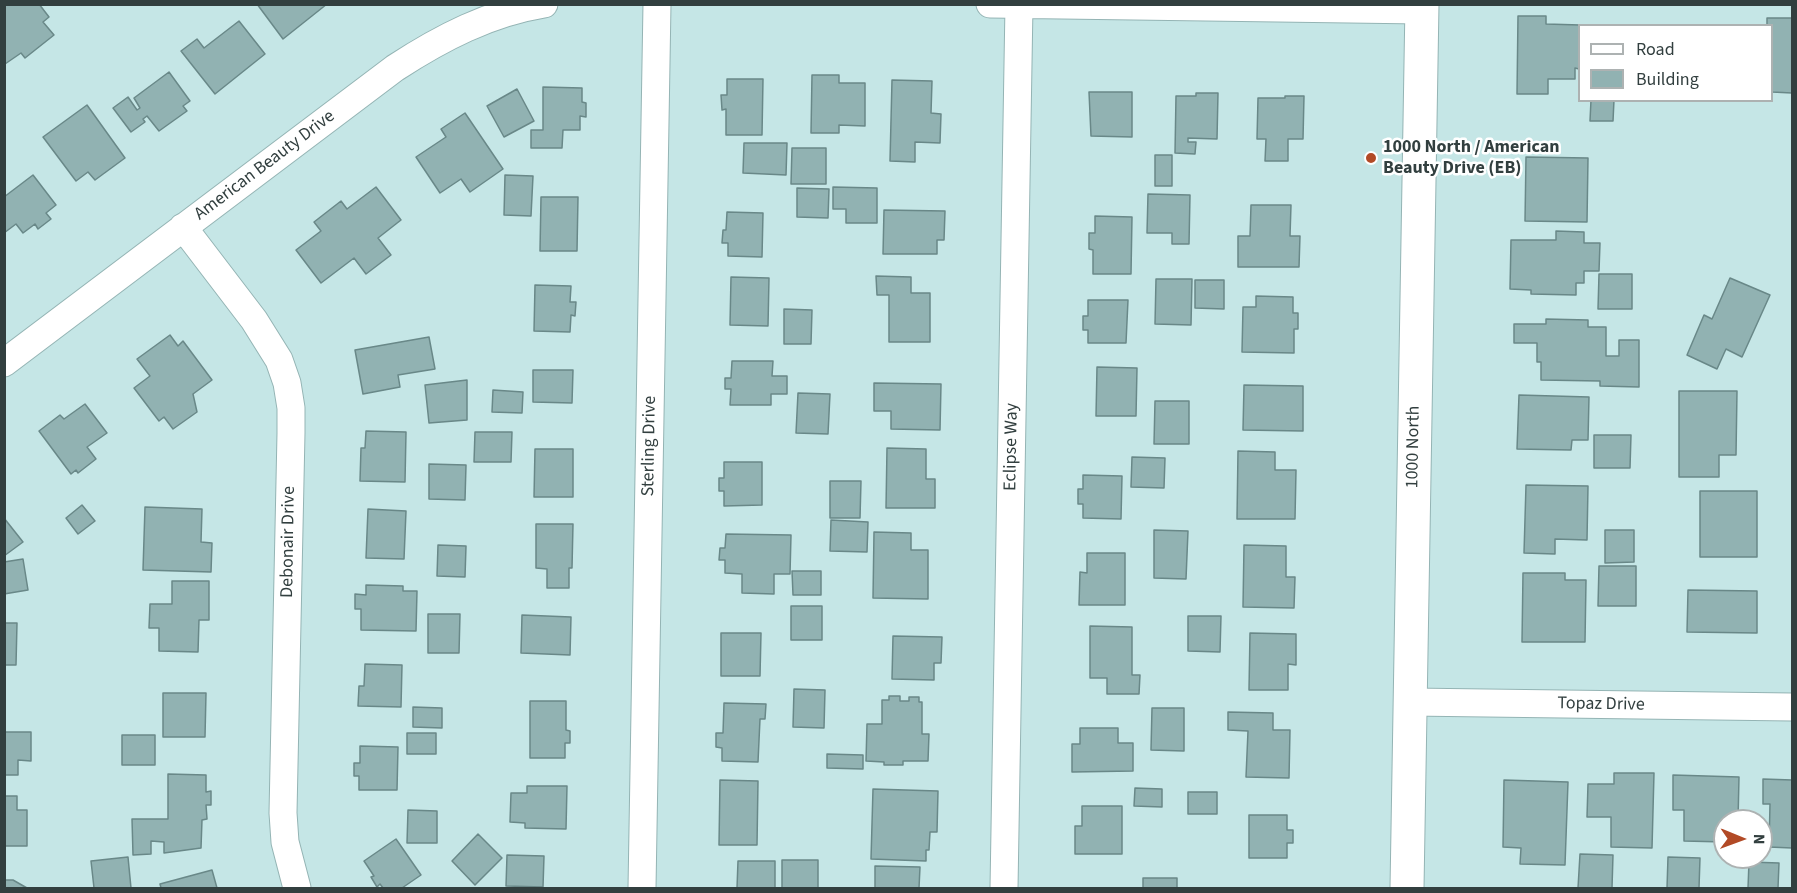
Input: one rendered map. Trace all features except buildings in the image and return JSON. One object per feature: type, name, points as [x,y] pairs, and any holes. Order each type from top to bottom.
[{"type":"street","name":"American Beauty Drive","points":[[4,363],[395,68],[429,46],[466,28],[501,15],[544,4]]},
{"type":"street","name":"Sterling Drive","points":[[642,888],[657,4]]},
{"type":"street","points":[[990,4],[1421,7]]},
{"type":"street","name":"Eclipse Way","points":[[1004,888],[1019,5]]},
{"type":"street","name":"1000 North","points":[[1407,888],[1421,7]]},
{"type":"street","name":"Debonair Drive","points":[[183,227],[267,339],[279,360],[289,400],[291,434],[283,813],[285,842],[297,888]]},
{"type":"street","name":"Topaz Drive","points":[[1410,702],[1792,707]]},
{"type":"place","name":"1000 North / American Beauty Drive (EB)","points":[[1371,158]]}]
